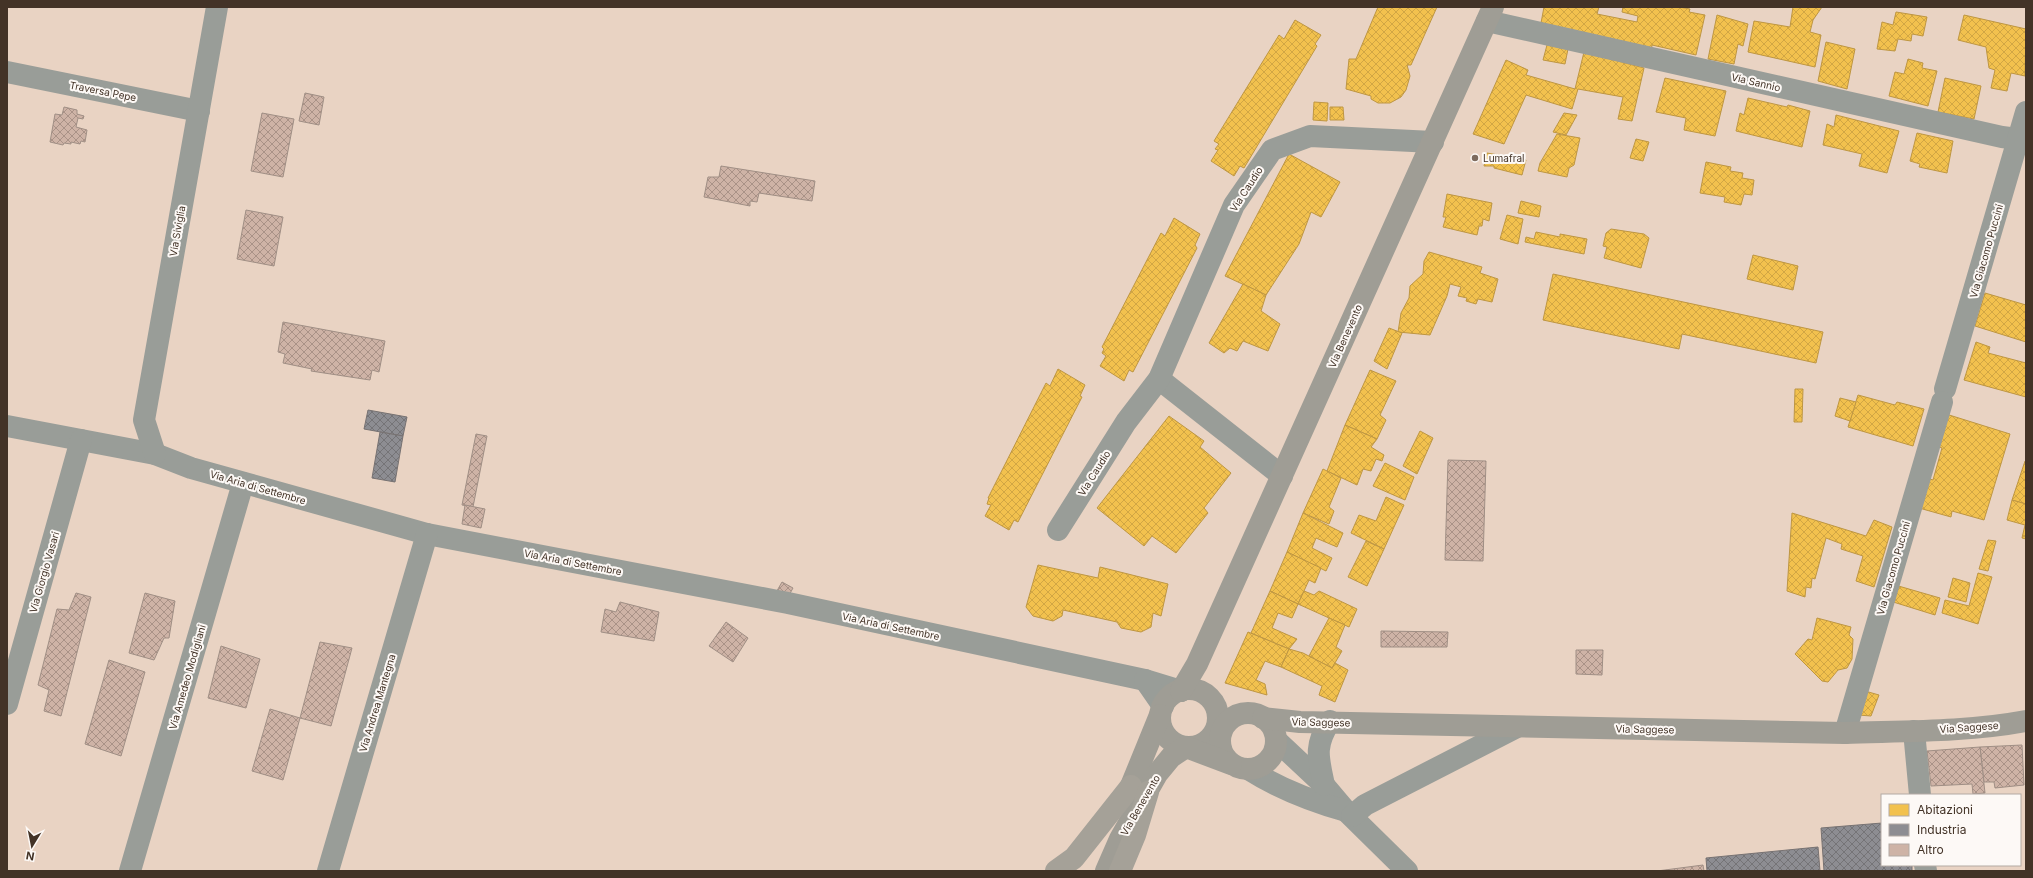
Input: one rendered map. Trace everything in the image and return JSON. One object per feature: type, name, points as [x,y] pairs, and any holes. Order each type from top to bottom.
[{"type":"highway","points":[[1056,871],[1074,858],[1140,789]]},
{"type":"highway","points":[[1120,871],[1135,835],[1140,789]]},
{"type":"main road","name":"Via Benevento","points":[[1181,691],[1198,664],[1490,14]]},
{"type":"main road","points":[[1186,747],[1195,747],[1210,738],[1218,723],[1216,706],[1204,693],[1199,679],[1198,664]]},
{"type":"main road","points":[[1196,690],[1204,693],[1258,716],[1270,724],[1276,740],[1275,749],[1272,757],[1265,764],[1257,768],[1240,766],[1171,741],[1165,734],[1161,725],[1162,710],[1174,694],[1181,691],[1196,690]]},
{"type":"main road","name":"Via Benevento","points":[[1106,871],[1140,789],[1162,710]]},
{"type":"main road","points":[[1240,766],[1222,751],[1221,735],[1229,721],[1244,714],[1258,716]]},
{"type":"main road","name":"Via Saggese","points":[[1258,716],[1300,722],[1330,721],[1845,733],[1914,731],[2005,725],[2026,721]]},
{"type":"main road","points":[[1276,740],[1330,721]]},
{"type":"main road","name":"Via Benevento","points":[[1140,789],[1157,774],[1171,757],[1186,747]]},
{"type":"street","name":"Via Siviglia","points":[[154,454],[144,420],[217,7]]},
{"type":"street","name":"Via Sannio","points":[[1490,14],[2002,138],[2022,139]]},
{"type":"street","name":"Traversa Pepe","points":[[7,72],[199,111]]},
{"type":"street","name":"Via Giacomo Puccini","points":[[1845,733],[1944,396],[2022,139],[2026,112]]},
{"type":"street","name":"Via Caudio","points":[[1058,530],[1126,422],[1160,379],[1234,205],[1272,150],[1310,136],[1432,142]]},
{"type":"street","points":[[1160,379],[1282,476]]},
{"type":"street","name":"Via Aria di Settembre","points":[[7,426],[154,454],[191,468],[428,534],[788,603],[1145,680],[1181,691]]},
{"type":"street","name":"Via Giorgio Vasari","points":[[7,704],[81,440]]},
{"type":"street","name":"Via Amedeo Modigliani","points":[[130,871],[243,483]]},
{"type":"street","name":"Via Andrea Mantegna","points":[[328,871],[428,534]]},
{"type":"street","points":[[1145,680],[1162,710]]},
{"type":"street","points":[[1324,785],[1319,763],[1320,737],[1330,721]]},
{"type":"street","points":[[1240,766],[1268,782],[1349,814],[1517,726]]},
{"type":"street","points":[[1914,731],[1920,794]]},
{"type":"street","points":[[1276,740],[1324,785],[1349,814],[1407,871]]},
{"type":"building: Abitazioni","points":[[1378,7],[1437,7],[1411,65],[1407,65],[1410,76],[1406,90],[1401,97],[1390,103],[1378,103],[1371,99],[1371,96],[1346,89],[1349,59],[1356,59]]},
{"type":"building: Abitazioni","points":[[1544,7],[1599,7],[1597,14],[1637,22],[1638,16],[1622,12],[1623,7],[1679,7],[1690,9],[1689,12],[1705,15],[1696,55],[1652,45],[1651,52],[1541,23]]},
{"type":"building: Abitazioni","points":[[1793,7],[1822,7],[1813,20],[1810,32],[1821,35],[1815,67],[1748,52],[1754,21],[1790,27]]},
{"type":"building: Abitazioni","points":[[1896,12],[1927,17],[1923,36],[1912,34],[1911,41],[1898,39],[1895,51],[1877,49],[1882,22],[1893,25]]},
{"type":"building: Abitazioni","points":[[1717,15],[1748,24],[1743,46],[1738,44],[1734,64],[1708,59]]},
{"type":"building: Abitazioni","points":[[1964,15],[2026,29],[2025,76],[2011,73],[2007,91],[1991,88],[1995,70],[1989,68],[1986,47],[1958,40]]},
{"type":"building: Abitazioni","points":[[1295,20],[1321,35],[1315,44],[1317,46],[1244,168],[1240,166],[1234,176],[1211,161],[1218,150],[1215,149],[1219,144],[1214,141],[1279,35],[1284,39]]},
{"type":"building: Abitazioni","points":[[1826,42],[1855,49],[1847,89],[1818,81]]},
{"type":"building: Abitazioni","points":[[1547,45],[1568,49],[1565,64],[1543,60]]},
{"type":"building: Abitazioni","points":[[1584,52],[1644,68],[1632,121],[1618,119],[1623,97],[1578,89],[1572,109],[1526,95],[1504,144],[1473,134],[1506,60],[1528,70],[1526,75],[1575,89]]},
{"type":"building: Abitazioni","points":[[1908,59],[1923,63],[1922,68],[1937,71],[1928,106],[1889,96],[1895,72],[1904,74]]},
{"type":"building: Abitazioni","points":[[1665,78],[1726,91],[1715,136],[1684,130],[1686,118],[1656,112]]},
{"type":"building: Abitazioni","points":[[1945,78],[1981,86],[1974,119],[1938,112]]},
{"type":"building: Abitazioni","points":[[1748,98],[1787,107],[1788,105],[1810,111],[1802,147],[1736,131],[1740,113],[1744,115]]},
{"type":"building: Abitazioni","points":[[1314,102],[1328,103],[1327,121],[1313,120]]},
{"type":"building: Abitazioni","points":[[1330,107],[1343,107],[1344,120],[1330,120]]},
{"type":"building: Abitazioni","points":[[1564,113],[1577,115],[1566,135],[1553,132]]},
{"type":"building: Abitazioni","points":[[1836,115],[1899,131],[1887,173],[1859,166],[1862,154],[1823,145],[1827,124],[1834,127]]},
{"type":"building: Abitazioni","points":[[1917,133],[1953,141],[1947,173],[1919,167],[1920,164],[1910,161]]},
{"type":"building: Abitazioni","points":[[1557,134],[1580,138],[1574,165],[1569,168],[1567,177],[1538,171],[1540,163]]},
{"type":"building: Abitazioni","points":[[1636,139],[1649,142],[1643,161],[1630,158]]},
{"type":"building: Abitazioni","points":[[1487,153],[1526,160],[1522,175],[1494,168],[1494,166],[1484,166]]},
{"type":"building: Abitazioni","points":[[1289,154],[1340,182],[1321,217],[1311,212],[1299,244],[1266,295],[1225,276]]},
{"type":"building: Abitazioni","points":[[1706,162],[1731,167],[1730,171],[1743,173],[1742,178],[1754,180],[1752,195],[1744,194],[1741,205],[1724,202],[1725,197],[1700,193]]},
{"type":"building: Abitazioni","points":[[1447,194],[1492,203],[1489,221],[1483,219],[1482,226],[1479,226],[1477,235],[1443,227],[1446,217],[1443,217]]},
{"type":"building: Abitazioni","points":[[1521,201],[1541,206],[1539,217],[1518,213]]},
{"type":"building: Abitazioni","points":[[1507,215],[1523,219],[1518,244],[1500,239]]},
{"type":"building: Abitazioni","points":[[1174,218],[1200,234],[1195,245],[1197,248],[1133,372],[1129,370],[1124,381],[1100,366],[1106,356],[1102,353],[1104,349],[1102,347],[1161,233],[1165,236]]},
{"type":"building: Abitazioni","points":[[1611,229],[1644,234],[1649,238],[1641,268],[1604,258],[1607,247],[1603,246],[1606,233]]},
{"type":"building: Abitazioni","points":[[1536,232],[1560,237],[1560,234],[1587,239],[1584,254],[1525,242],[1526,237],[1534,239]]},
{"type":"building: Abitazioni","points":[[1429,252],[1482,267],[1480,273],[1498,279],[1492,302],[1478,299],[1476,304],[1466,301],[1467,298],[1458,296],[1461,287],[1450,284],[1447,296],[1430,335],[1398,332],[1401,313],[1409,298],[1410,286],[1423,274],[1424,261]]},
{"type":"building: Abitazioni","points":[[1753,255],[1798,266],[1793,290],[1747,279]]},
{"type":"building: Abitazioni","points":[[1553,274],[1823,332],[1816,363],[1682,334],[1679,349],[1543,320]]},
{"type":"building: Abitazioni","points":[[1243,284],[1266,295],[1261,311],[1280,324],[1268,351],[1243,341],[1237,351],[1230,348],[1224,353],[1209,343]]},
{"type":"building: Abitazioni","points":[[1985,293],[2026,305],[2026,342],[1975,326]]},
{"type":"building: Abitazioni","points":[[1389,328],[1402,333],[1387,369],[1374,361]]},
{"type":"building: Abitazioni","points":[[1976,342],[1990,347],[1988,353],[2026,363],[2026,397],[1964,380]]},
{"type":"building: Abitazioni","points":[[1058,369],[1085,385],[1080,396],[1082,397],[1018,522],[1014,520],[1009,530],[985,516],[991,505],[987,504],[988,498],[1046,383],[1050,386]]},
{"type":"building: Abitazioni","points":[[1370,370],[1396,381],[1380,415],[1386,420],[1377,439],[1345,425]]},
{"type":"building: Abitazioni","points":[[1795,389],[1803,389],[1802,422],[1794,422]]},
{"type":"building: Abitazioni","points":[[1858,395],[1895,405],[1897,402],[1924,409],[1913,446],[1848,427]]},
{"type":"building: Abitazioni","points":[[1840,398],[1856,402],[1850,421],[1835,416]]},
{"type":"building: Abitazioni","points":[[1946,414],[2010,434],[1984,520],[1952,511],[1951,517],[1919,508],[1927,478],[1933,480],[1942,448],[1937,446]]},
{"type":"building: Abitazioni","points":[[1169,416],[1204,441],[1200,447],[1231,473],[1204,508],[1208,513],[1176,553],[1152,536],[1144,546],[1097,508]]},
{"type":"building: Abitazioni","points":[[1345,425],[1377,439],[1371,447],[1384,455],[1382,461],[1376,459],[1371,471],[1363,469],[1357,485],[1327,471]]},
{"type":"building: Abitazioni","points":[[1420,431],[1433,438],[1417,474],[1403,466]]},
{"type":"building: Abitazioni","points":[[2026,461],[2026,504],[2012,500]]},
{"type":"building: Abitazioni","points":[[1385,463],[1414,477],[1405,500],[1373,486]]},
{"type":"building: Abitazioni","points":[[1323,469],[1341,478],[1329,507],[1334,511],[1329,524],[1303,513]]},
{"type":"building: Abitazioni","points":[[1386,497],[1404,505],[1384,549],[1351,533],[1359,515],[1376,521]]},
{"type":"building: Abitazioni","points":[[2012,500],[2026,504],[2026,539],[2022,538],[2025,525],[2007,520]]},
{"type":"building: Abitazioni","points":[[1303,513],[1343,533],[1337,547],[1316,538],[1312,548],[1332,558],[1326,571],[1287,552]]},
{"type":"building: Abitazioni","points":[[1792,513],[1866,536],[1874,520],[1892,527],[1874,587],[1856,581],[1863,556],[1841,549],[1842,544],[1826,538],[1815,579],[1812,578],[1811,588],[1806,587],[1805,597],[1787,591]]},
{"type":"building: Abitazioni","points":[[1988,540],[1996,541],[1988,571],[1979,569]]},
{"type":"building: Abitazioni","points":[[1366,541],[1384,549],[1367,586],[1348,577]]},
{"type":"building: Abitazioni","points":[[1287,552],[1321,568],[1315,583],[1309,580],[1298,604],[1270,591]]},
{"type":"building: Abitazioni","points":[[1038,565],[1098,578],[1100,567],[1168,584],[1161,616],[1153,613],[1151,627],[1141,632],[1121,628],[1117,622],[1063,610],[1062,616],[1053,621],[1033,616],[1026,607]]},
{"type":"building: Abitazioni","points":[[1978,573],[1992,577],[1978,624],[1942,613],[1945,600],[1969,606]]},
{"type":"building: Abitazioni","points":[[1953,578],[1970,583],[1966,602],[1948,597]]},
{"type":"building: Abitazioni","points":[[1895,585],[1940,598],[1935,615],[1890,601]]},
{"type":"building: Abitazioni","points":[[1270,591],[1298,604],[1292,618],[1278,613],[1272,628],[1297,639],[1289,649],[1251,633]]},
{"type":"building: Abitazioni","points":[[1304,591],[1314,595],[1319,591],[1357,609],[1349,627],[1298,604]]},
{"type":"building: Abitazioni","points":[[1329,618],[1345,625],[1336,647],[1342,651],[1332,668],[1309,656]]},
{"type":"building: Abitazioni","points":[[1817,618],[1851,627],[1849,635],[1853,639],[1852,659],[1847,668],[1838,670],[1828,682],[1822,681],[1795,654],[1808,639],[1812,640]]},
{"type":"building: Abitazioni","points":[[1248,632],[1289,649],[1281,667],[1265,661],[1256,680],[1265,684],[1267,695],[1225,683]]},
{"type":"building: Abitazioni","points":[[1289,649],[1303,653],[1332,668],[1335,663],[1348,670],[1335,702],[1319,695],[1322,686],[1281,667]]},
{"type":"building: Abitazioni","points":[[1865,691],[1879,695],[1871,716],[1858,715]]},
{"type":"building: Industria","points":[[368,410],[407,417],[403,436],[364,429]]},
{"type":"building: Industria","points":[[380,432],[403,436],[395,482],[372,478]]},
{"type":"building: Industria","points":[[1881,823],[1881,866],[1912,866],[1912,871],[1824,871],[1821,828]]},
{"type":"building: Industria","points":[[1818,847],[1820,871],[1707,871],[1706,858]]},
{"type":"building: Altro","points":[[305,93],[324,97],[319,125],[299,121]]},
{"type":"building: Altro","points":[[64,107],[77,110],[77,114],[84,116],[83,119],[78,118],[76,127],[87,130],[85,142],[81,141],[80,144],[71,142],[71,144],[64,143],[63,145],[50,142],[55,114],[62,115]]},
{"type":"building: Altro","points":[[262,113],[294,119],[283,177],[251,171]]},
{"type":"building: Altro","points":[[721,166],[815,181],[812,201],[759,193],[757,202],[750,201],[750,206],[704,197],[708,177],[719,177]]},
{"type":"building: Altro","points":[[246,210],[283,217],[274,266],[237,259]]},
{"type":"building: Altro","points":[[283,322],[385,341],[379,372],[372,370],[370,380],[311,371],[312,369],[283,363],[285,354],[278,352]]},
{"type":"building: Altro","points":[[476,434],[487,436],[473,507],[462,505]]},
{"type":"building: Altro","points":[[1448,460],[1486,461],[1483,561],[1445,560]]},
{"type":"building: Altro","points":[[465,505],[485,509],[481,528],[462,524]]},
{"type":"building: Altro","points":[[782,582],[793,588],[788,597],[774,596]]},
{"type":"building: Altro","points":[[76,593],[91,597],[61,716],[44,711],[49,690],[38,685],[57,609],[69,610]]},
{"type":"building: Altro","points":[[145,593],[175,601],[169,638],[164,638],[154,660],[129,653]]},
{"type":"building: Altro","points":[[620,602],[659,612],[654,641],[601,632],[605,609],[616,612]]},
{"type":"building: Altro","points":[[726,622],[748,638],[733,662],[709,646]]},
{"type":"building: Altro","points":[[1381,631],[1448,632],[1447,647],[1381,647]]},
{"type":"building: Altro","points":[[320,642],[352,648],[331,726],[300,718]]},
{"type":"building: Altro","points":[[221,646],[260,659],[246,708],[208,698]]},
{"type":"building: Altro","points":[[1576,650],[1603,650],[1602,675],[1576,674]]},
{"type":"building: Altro","points":[[109,660],[145,672],[121,756],[85,744]]},
{"type":"building: Altro","points":[[270,709],[300,718],[283,780],[252,771]]},
{"type":"building: Altro","points":[[2022,745],[2024,785],[1995,788],[1994,782],[1984,782],[1980,747]]},
{"type":"building: Altro","points":[[1980,747],[1985,793],[1973,794],[1972,784],[1931,786],[1927,751]]},
{"type":"building: Altro","points":[[1703,865],[1704,871],[1657,871]]},
{"type":"place","name":"Lumafral","points":[[1475,158]]}]
